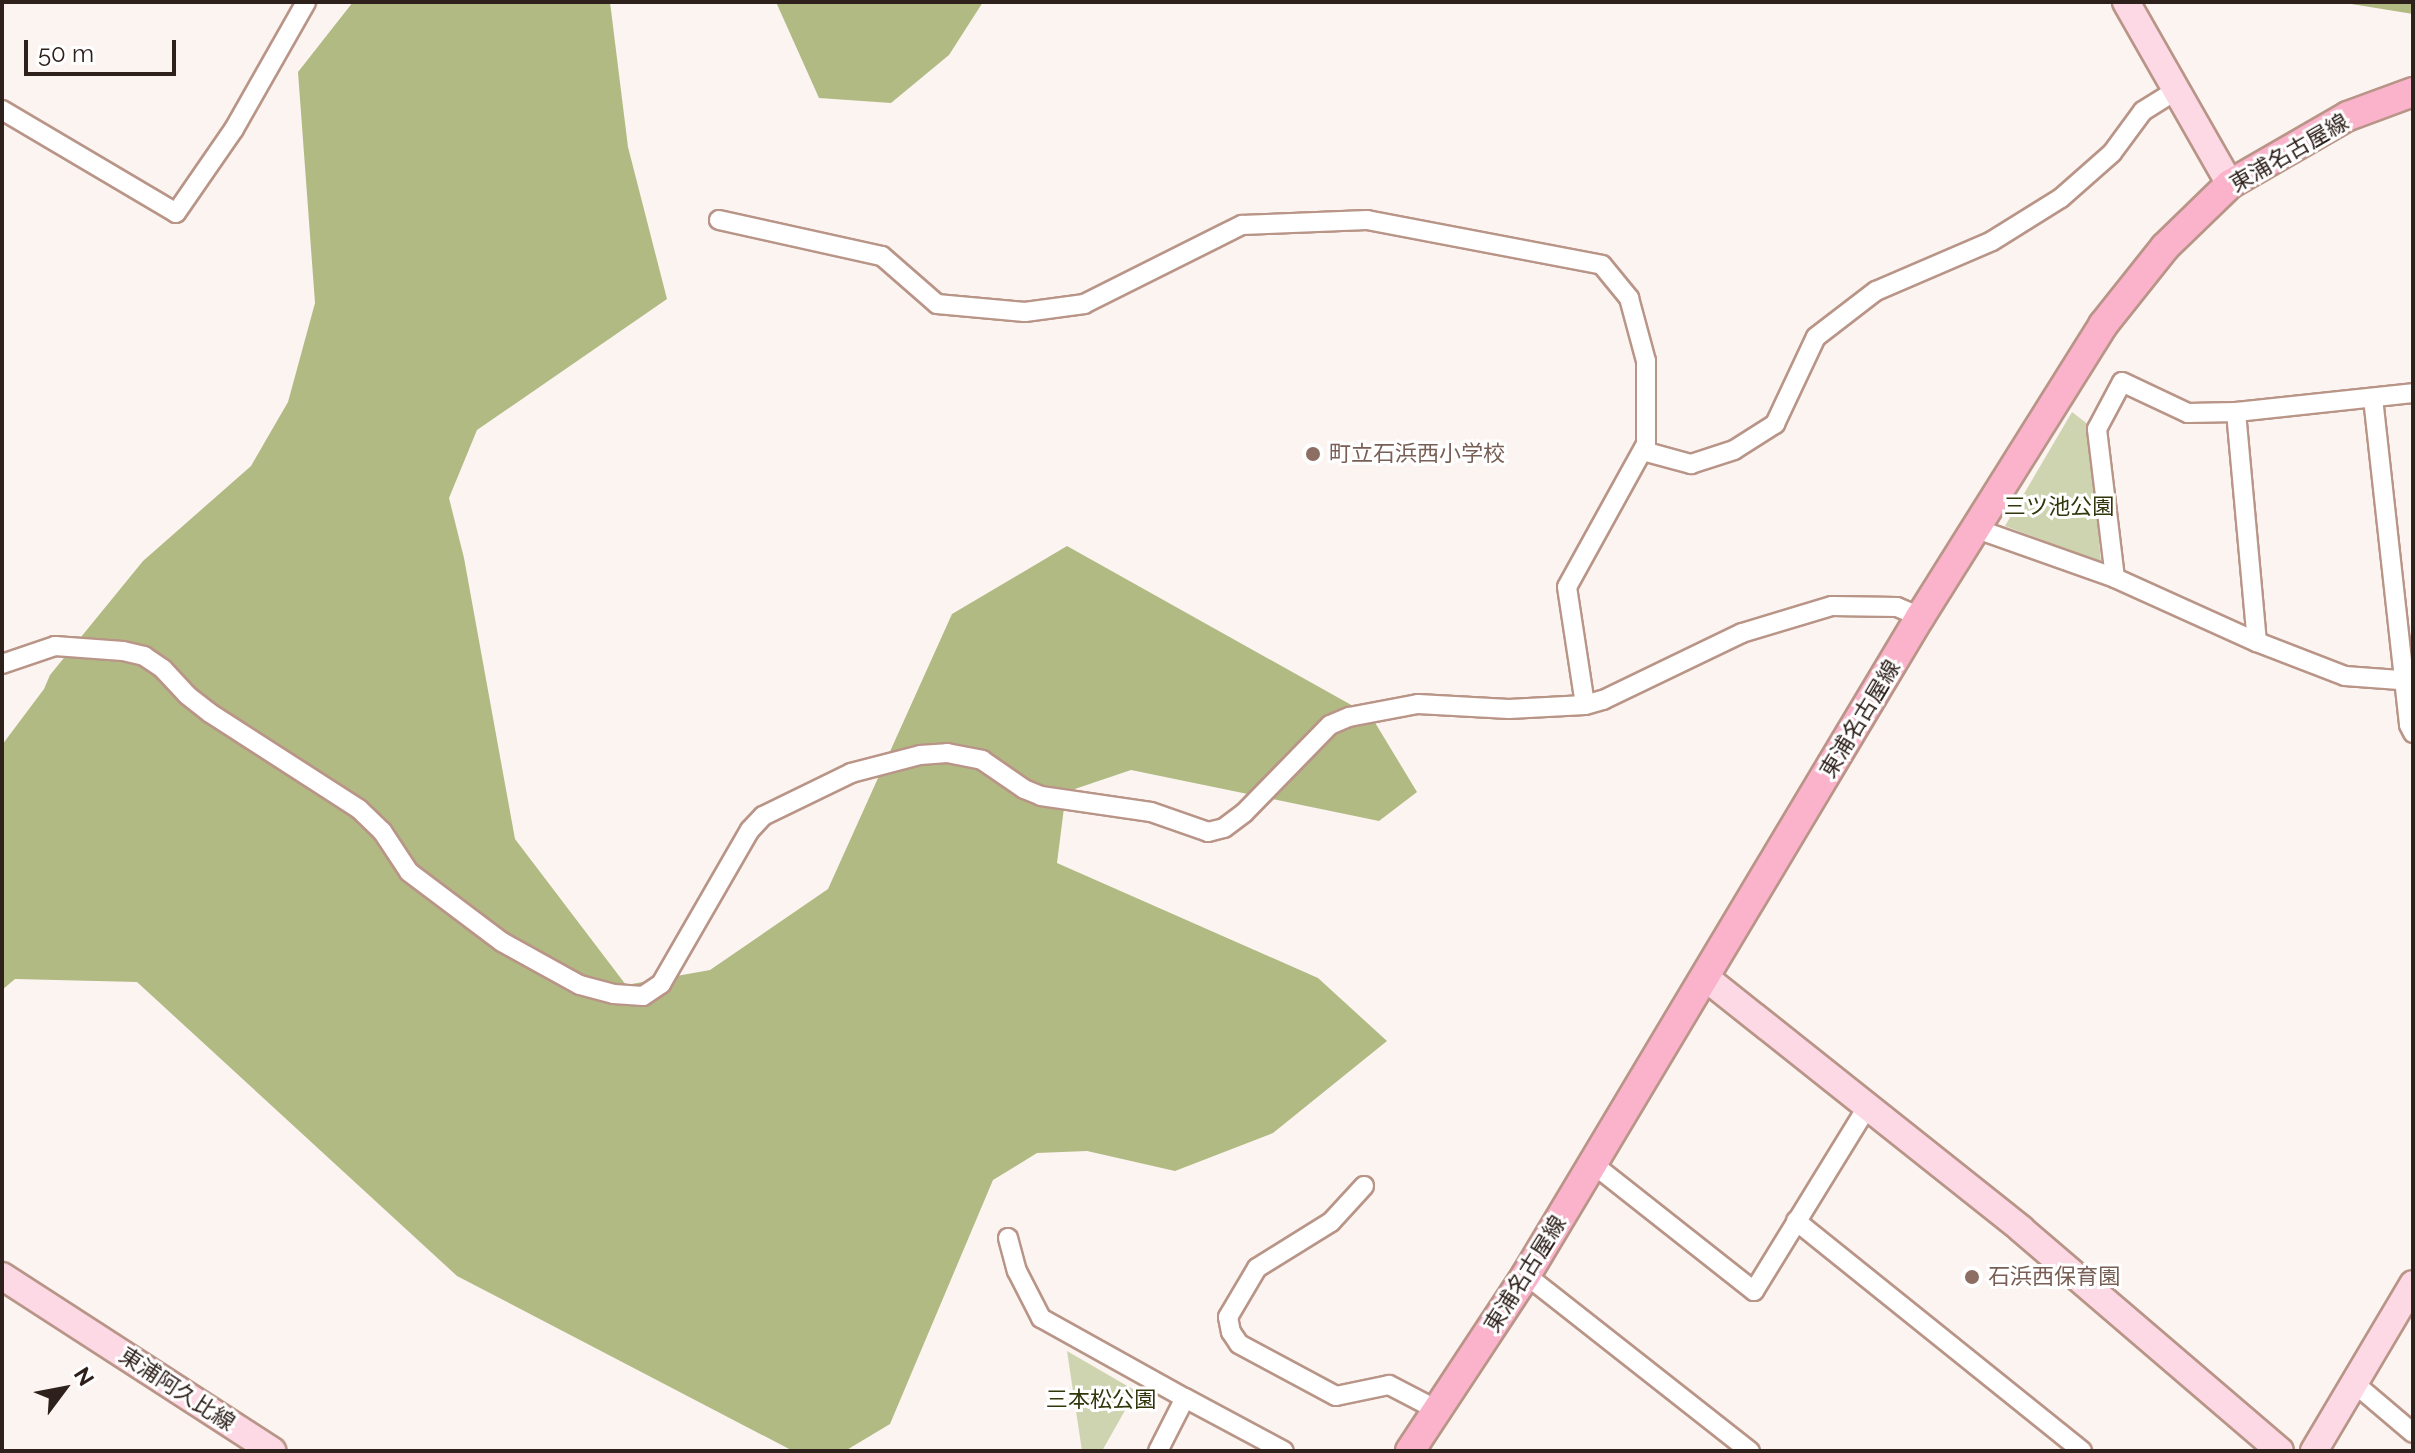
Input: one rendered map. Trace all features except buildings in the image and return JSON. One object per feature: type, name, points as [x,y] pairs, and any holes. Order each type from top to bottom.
[{"type":"main road","name":"東浦名古屋線","points":[[1410,1451],[1526,1275],[1920,617],[2103,325],[2165,247],[2230,184],[2348,116],[2413,92]]},
{"type":"street","points":[[2,110],[176,213],[234,129],[306,2]]},
{"type":"street","points":[[2126,2],[2230,184]]},
{"type":"street","points":[[1643,451],[1691,464],[1734,450],[1775,424],[1816,337],[1876,291],[1992,241],[2061,198],[2112,153],[2143,111],[2175,91]]},
{"type":"street","points":[[719,220],[882,256],[937,304],[1025,312],[1084,304],[1242,225],[1367,220],[1602,265],[1629,298],[1646,361],[1646,444],[1567,587],[1585,705]]},
{"type":"street","points":[[2115,578],[2097,429],[2122,382],[2188,413],[2236,412],[2413,393]]},
{"type":"street","points":[[2373,398],[2410,681],[2413,733]]},
{"type":"street","points":[[2236,412],[2257,642]]},
{"type":"street","points":[[1977,529],[2115,578],[2257,642],[2345,676],[2410,681]]},
{"type":"street","points":[[2,664],[55,646],[123,651],[144,656],[163,669],[187,695],[210,713],[366,815],[409,872],[502,942],[580,985],[614,994],[643,996],[661,984],[750,830],[763,816],[851,773],[920,755],[947,753],[982,760],[1024,789],[1041,796],[1151,812],[1208,832],[1224,828],[1244,813],[1330,725],[1349,717],[1418,704],[1509,709],[1585,705],[1603,700],[1742,633],[1832,606],[1897,607],[1920,617]]},
{"type":"street","points":[[1706,978],[2021,1229],[2280,1451]]},
{"type":"street","points":[[1593,1164],[1754,1291],[1867,1107]]},
{"type":"street","points":[[1364,1186],[1331,1222],[1257,1268],[1228,1317],[1231,1332],[1239,1344],[1336,1396],[1389,1385],[1437,1410]]},
{"type":"street","points":[[1796,1221],[2082,1451]]},
{"type":"street","points":[[1008,1238],[1017,1271],[1041,1318],[1284,1451]]},
{"type":"street","points":[[1526,1275],[1750,1451]]},
{"type":"street","name":"東浦阿久比線","points":[[2,1276],[272,1451]]},
{"type":"street","points":[[2314,1451],[2413,1284]]},
{"type":"street","points":[[2354,1383],[2413,1433]]},
{"type":"street","points":[[1158,1451],[1185,1398]]},
{"type":"green space","points":[[353,2],[610,2],[628,147],[667,299],[477,430],[449,498],[464,558],[515,839],[626,985],[710,970],[828,889],[952,614],[1067,546],[1371,716],[1417,792],[1379,821],[1131,770],[1066,792],[1057,863],[1318,978],[1387,1041],[1273,1133],[1175,1171],[1087,1151],[1037,1153],[993,1180],[890,1424],[845,1451],[793,1451],[457,1276],[137,982],[15,979],[2,990],[2,745],[44,689],[50,675],[143,561],[251,466],[288,402],[315,303],[298,72]]},
{"type":"green space","points":[[776,2],[983,2],[949,55],[891,103],[819,98]]},
{"type":"green space","points":[[2339,2],[2413,2],[2413,14]]},
{"type":"green space","name":"三ツ池公園","points":[[2072,412],[2089,425],[2101,562],[2005,526]]},
{"type":"green space","name":"三本松公園","points":[[1067,1351],[1136,1391],[1102,1451],[1082,1451]]},
{"type":"place","name":"町立石浜西小学校","points":[[1313,454]]},
{"type":"place","name":"石浜西保育園","points":[[1972,1277]]}]
